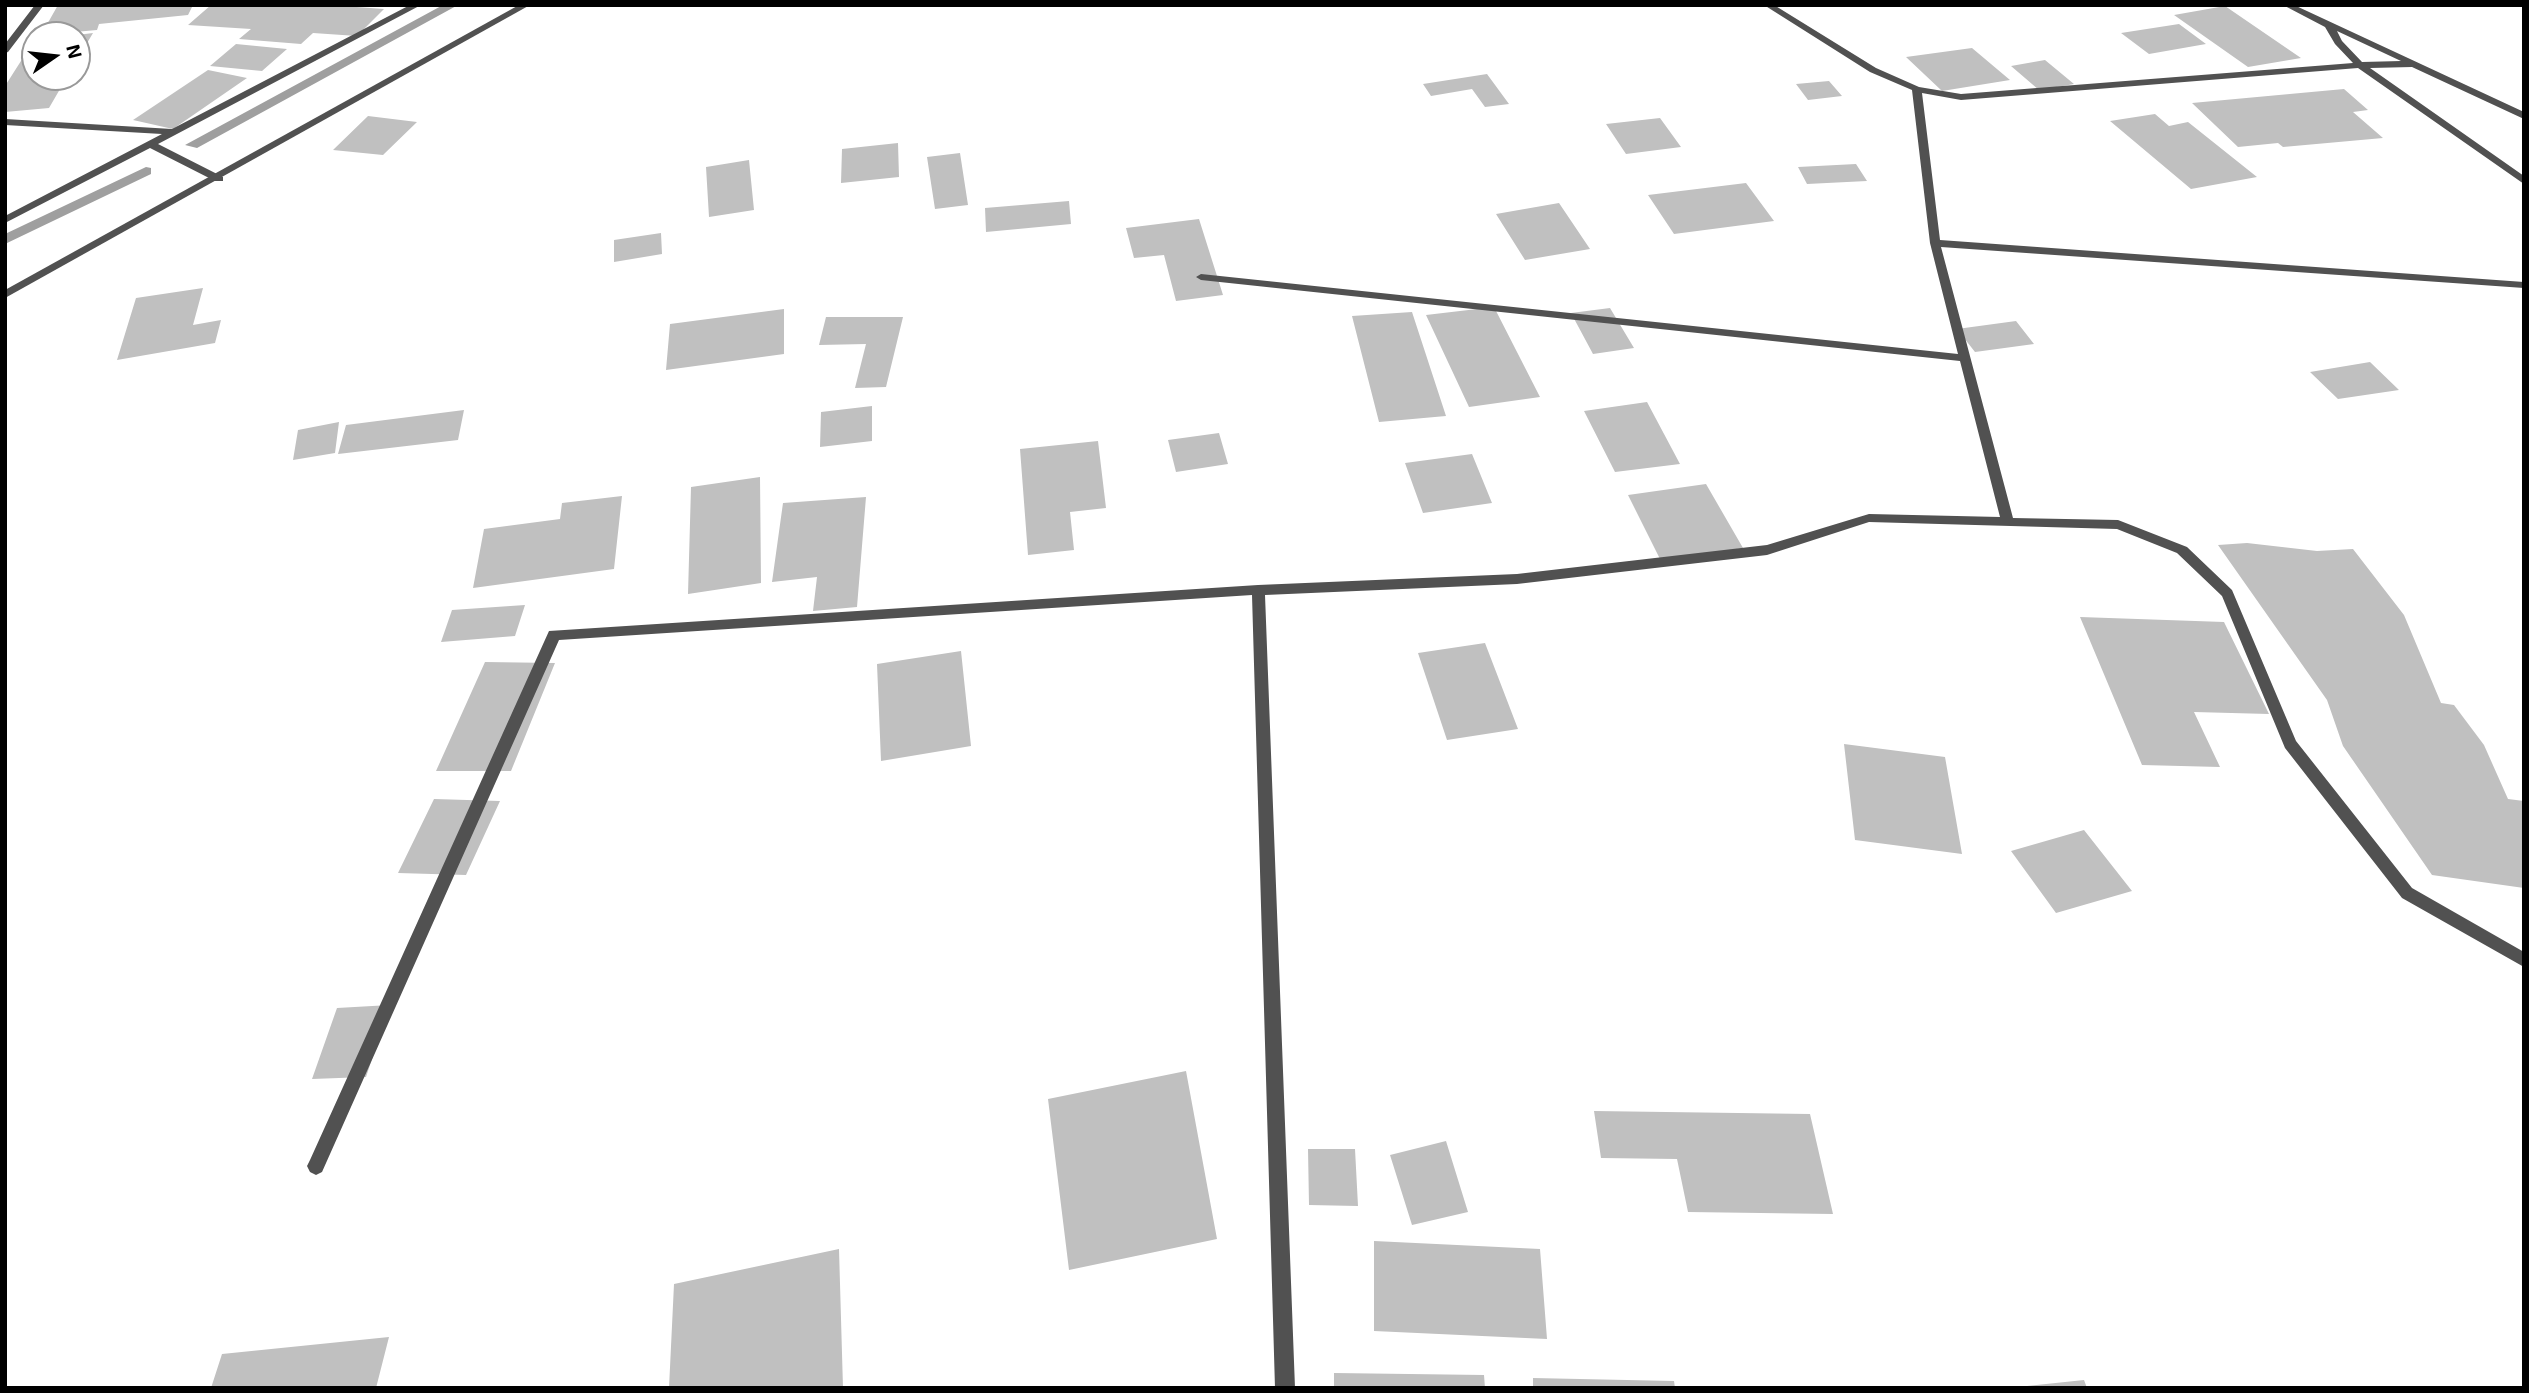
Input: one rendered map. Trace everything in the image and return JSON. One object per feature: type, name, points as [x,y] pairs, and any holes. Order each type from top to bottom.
[{"type":"street","points":[[5,50],[40,5]]},
{"type":"street","points":[[5,220],[417,5]]},
{"type":"street","points":[[5,295],[219,179],[526,5]]},
{"type":"street","points":[[1768,5],[1873,70],[1917,89],[1961,97],[2360,65],[2413,64]]},
{"type":"street","points":[[2287,5],[2524,116]]},
{"type":"street","points":[[2302,5],[2329,24],[2338,42],[2360,65],[2524,181]]},
{"type":"street","points":[[1917,89],[1935,243],[2008,523]]},
{"type":"street","points":[[5,122],[176,132]]},
{"type":"street","points":[[152,145],[219,179]]},
{"type":"street","points":[[1935,243],[2524,285]]},
{"type":"street","points":[[1200,277],[1964,358]]},
{"type":"street","points":[[316,1166],[554,635],[1258,590],[1517,579],[1767,550],[1869,518],[2118,525],[2182,550],[2227,593],[2290,744],[2407,893],[2524,960]]},
{"type":"street","points":[[1258,590],[1285,1388]]},
{"type":"building","points":[[58,5],[193,5],[188,15],[99,24],[97,30],[91,31],[91,21],[49,21]]},
{"type":"building","points":[[211,5],[329,5],[384,9],[357,36],[313,33],[301,44],[239,39],[251,29],[188,25]]},
{"type":"building","points":[[2225,6],[2301,58],[2248,67],[2174,15]]},
{"type":"building","points":[[2179,24],[2206,44],[2149,54],[2121,33]]},
{"type":"building","points":[[236,44],[287,49],[262,71],[210,66]]},
{"type":"building","points":[[1972,48],[2010,80],[1942,91],[1906,57]]},
{"type":"building","points":[[2045,60],[2074,84],[2039,90],[2011,66]]},
{"type":"building","points":[[21,61],[21,91],[59,91],[49,108],[5,112],[5,86]]},
{"type":"building","points":[[208,70],[247,78],[173,129],[133,120]]},
{"type":"building","points":[[1487,74],[1509,104],[1485,107],[1472,89],[1431,96],[1423,84]]},
{"type":"building","points":[[1829,81],[1842,96],[1808,100],[1796,84]]},
{"type":"building","points":[[2344,89],[2368,110],[2353,112],[2383,138],[2283,147],[2278,143],[2238,147],[2192,103]]},
{"type":"building","points":[[2155,114],[2169,126],[2188,122],[2257,177],[2191,189],[2110,121]]},
{"type":"building","points":[[368,116],[417,122],[383,155],[333,150]]},
{"type":"building","points":[[1660,118],[1681,147],[1626,154],[1606,124]]},
{"type":"building","points":[[898,143],[899,177],[841,183],[842,149]]},
{"type":"building","points":[[960,153],[968,205],[935,209],[927,157]]},
{"type":"building","points":[[749,160],[754,210],[709,217],[706,167]]},
{"type":"building","points":[[1856,164],[1867,181],[1807,184],[1798,167]]},
{"type":"building","points":[[1746,183],[1774,221],[1674,234],[1648,195]]},
{"type":"building","points":[[1069,201],[1071,224],[986,232],[985,208]]},
{"type":"building","points":[[1559,203],[1590,249],[1525,260],[1496,214]]},
{"type":"building","points":[[1199,219],[1223,295],[1176,301],[1164,255],[1134,258],[1126,228]]},
{"type":"building","points":[[661,233],[662,254],[614,262],[614,240]]},
{"type":"building","points":[[203,288],[193,325],[221,320],[215,343],[117,360],[136,298]]},
{"type":"building","points":[[1494,307],[1540,397],[1469,407],[1426,315]]},
{"type":"building","points":[[1610,308],[1634,348],[1593,354],[1571,313]]},
{"type":"building","points":[[784,309],[784,354],[666,370],[670,324]]},
{"type":"building","points":[[1412,312],[1446,416],[1379,422],[1352,316]]},
{"type":"building","points":[[826,317],[903,317],[886,387],[855,388],[866,344],[819,345]]},
{"type":"building","points":[[2016,321],[2034,344],[1975,352],[1957,329]]},
{"type":"building","points":[[2370,362],[2399,390],[2338,399],[2310,372]]},
{"type":"building","points":[[1647,402],[1680,464],[1615,472],[1584,411]]},
{"type":"building","points":[[872,406],[872,441],[820,447],[821,412]]},
{"type":"building","points":[[464,410],[458,440],[338,454],[346,425]]},
{"type":"building","points":[[339,422],[335,453],[293,460],[298,430]]},
{"type":"building","points":[[1219,433],[1228,464],[1176,472],[1168,440]]},
{"type":"building","points":[[1098,441],[1106,508],[1070,512],[1074,550],[1028,555],[1020,449]]},
{"type":"building","points":[[1472,454],[1492,503],[1423,513],[1405,463]]},
{"type":"building","points":[[760,477],[761,583],[688,594],[691,487]]},
{"type":"building","points":[[1706,484],[1743,548],[1661,561],[1628,495]]},
{"type":"building","points":[[622,496],[614,569],[473,588],[484,529],[560,519],[562,503]]},
{"type":"building","points":[[866,497],[857,607],[813,611],[817,577],[772,582],[783,503]]},
{"type":"building","points":[[2247,543],[2317,551],[2353,549],[2404,615],[2441,703],[2454,705],[2484,745],[2508,799],[2524,801],[2524,888],[2432,875],[2343,746],[2327,700],[2218,545]]},
{"type":"building","points":[[525,605],[515,636],[441,642],[452,610]]},
{"type":"building","points":[[2080,617],[2224,622],[2269,714],[2194,712],[2220,767],[2142,765]]},
{"type":"building","points":[[1485,643],[1518,729],[1447,740],[1418,653]]},
{"type":"building","points":[[961,651],[971,746],[881,761],[877,664]]},
{"type":"building","points":[[485,662],[555,663],[511,771],[436,771]]},
{"type":"building","points":[[1844,744],[1945,757],[1962,854],[1855,840]]},
{"type":"building","points":[[434,799],[500,801],[466,875],[398,873]]},
{"type":"building","points":[[2084,830],[2132,891],[2056,913],[2011,851]]},
{"type":"building","points":[[390,1005],[366,1077],[312,1079],[337,1008]]},
{"type":"building","points":[[1186,1071],[1217,1239],[1069,1270],[1048,1099]]},
{"type":"building","points":[[1594,1111],[1810,1114],[1833,1214],[1688,1212],[1677,1159],[1601,1158]]},
{"type":"building","points":[[1446,1141],[1468,1212],[1412,1225],[1390,1155]]},
{"type":"building","points":[[1308,1149],[1355,1149],[1358,1206],[1309,1205]]},
{"type":"building","points":[[1374,1241],[1540,1249],[1547,1339],[1374,1331]]},
{"type":"building","points":[[839,1249],[843,1388],[669,1388],[674,1284]]},
{"type":"building","points":[[389,1337],[376,1388],[211,1388],[222,1354]]},
{"type":"building","points":[[1334,1373],[1484,1375],[1485,1388],[1334,1388]]},
{"type":"building","points":[[1533,1378],[1674,1381],[1675,1388],[1533,1388]]},
{"type":"building","points":[[2084,1380],[2087,1388],[2027,1388],[2027,1386]]},
{"type":"waterway","points":[[192,145],[452,5]]},
{"type":"waterway","points":[[5,240],[146,171]]}]
